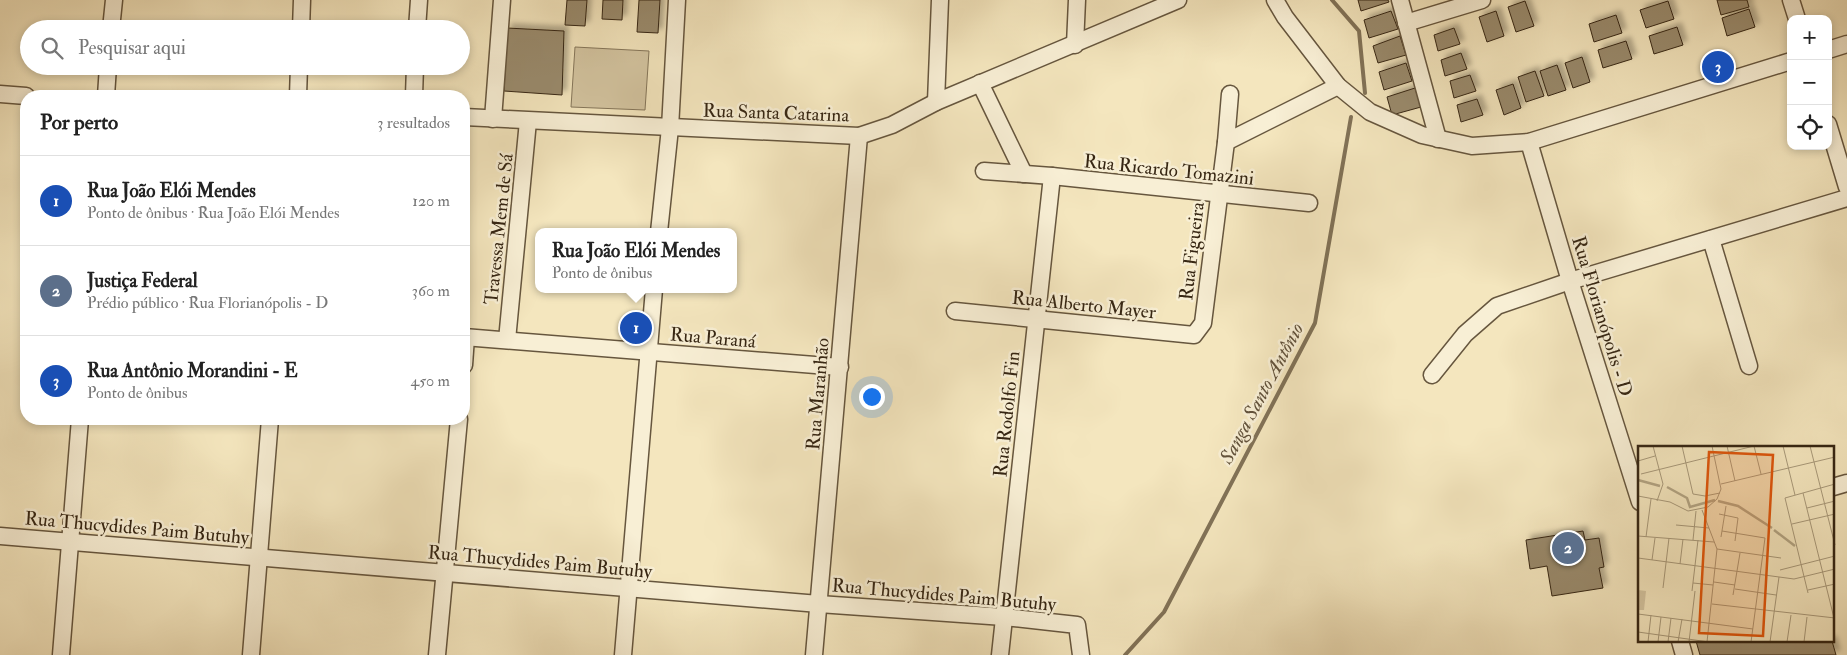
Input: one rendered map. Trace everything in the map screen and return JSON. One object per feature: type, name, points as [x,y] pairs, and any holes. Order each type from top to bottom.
[{"type":"street","points":[[112,20],[114,0]]},
{"type":"street","points":[[301,20],[302,0]]},
{"type":"street","points":[[418,20],[419,0]]},
{"type":"street","points":[[493,119],[502,0]]},
{"type":"street","points":[[659,228],[670,128],[677,0]]},
{"type":"street","points":[[936,102],[940,0]]},
{"type":"street","points":[[1076,45],[1077,0]]},
{"type":"street","name":"Rua Santa Catarina","points":[[470,117],[859,136],[892,125],[936,102],[1076,45],[1178,0]]},
{"type":"street","points":[[1274,0],[1338,86],[1370,112],[1422,136],[1472,146],[1529,142],[1787,62]]},
{"type":"street","points":[[1400,0],[1438,139]]},
{"type":"street","points":[[1406,23],[1482,0]]},
{"type":"street","points":[[1791,0],[1796,15]]},
{"type":"street","points":[[1832,49],[1847,44]]},
{"type":"street","points":[[106,90],[107,75]]},
{"type":"street","points":[[298,90],[299,75]]},
{"type":"street","points":[[414,90],[415,75]]},
{"type":"street","points":[[980,83],[1024,174]]},
{"type":"street","points":[[1226,142],[1338,86]]},
{"type":"street","points":[[0,94],[20,96]]},
{"type":"street","name":"Rua Figueira","points":[[1202,323],[1226,142],[1230,94]]},
{"type":"street","name":"Travessa Mem de Sá","points":[[507,340],[528,121]]},
{"type":"street","name":"Rua Maranhão","points":[[814,655],[859,136]]},
{"type":"street","points":[[1832,137],[1847,187]]},
{"type":"street","name":"Rua Florianópolis - D","points":[[1529,142],[1570,281],[1638,496]]},
{"type":"street","name":"Rua Ricardo Tomazini","points":[[984,171],[1052,176],[1218,195],[1309,203]]},
{"type":"street","name":"Rua Rodolfo Fin","points":[[1000,655],[1052,176]]},
{"type":"street","points":[[1432,375],[1465,334],[1498,306],[1570,281],[1847,198]]},
{"type":"street","points":[[1711,239],[1749,366]]},
{"type":"street","points":[[624,655],[654,293]]},
{"type":"street","name":"Rua Alberto Mayer","points":[[955,311],[1194,335],[1202,323]]},
{"type":"street","name":"Rua Paraná","points":[[470,337],[840,367]]},
{"type":"street","points":[[61,655],[80,425]]},
{"type":"street","points":[[251,655],[270,425]]},
{"type":"street","points":[[437,655],[458,425]]},
{"type":"street","points":[[1834,487],[1847,483]]},
{"type":"street","name":"Rua Thucydides Paim Butuhy","points":[[0,536],[819,604],[1004,617],[1077,625],[1082,655]]},
{"type":"street","points":[[1680,642],[1684,655]]},
{"type":"shaded area","points":[[575,47],[649,51],[645,110],[571,107]]},
{"type":"building","points":[[567,0],[587,0],[585,26],[565,25]]},
{"type":"building","points":[[603,0],[623,0],[622,20],[602,19]]},
{"type":"building","points":[[639,0],[660,0],[658,33],[637,32]]},
{"type":"building","points":[[1358,0],[1388,0],[1389,2],[1361,11]]},
{"type":"building","points":[[1717,0],[1747,0],[1749,7],[1721,15]]},
{"type":"building","points":[[1525,1],[1534,26],[1516,32],[1508,7]]},
{"type":"building","points":[[1668,1],[1674,19],[1646,28],[1640,10]]},
{"type":"building","points":[[1749,9],[1755,27],[1727,36],[1722,18]]},
{"type":"building","points":[[1391,11],[1398,29],[1369,38],[1364,20]]},
{"type":"building","points":[[1496,11],[1504,36],[1487,42],[1479,17]]},
{"type":"building","points":[[1616,15],[1622,33],[1594,42],[1589,24]]},
{"type":"building","points":[[1677,27],[1683,45],[1654,54],[1649,36]]},
{"type":"building","points":[[507,28],[564,31],[562,95],[504,91]]},
{"type":"building","points":[[1454,28],[1460,44],[1438,51],[1434,35]]},
{"type":"building","points":[[1400,36],[1406,55],[1378,63],[1373,46]]},
{"type":"building","points":[[1626,41],[1632,59],[1603,68],[1598,50]]},
{"type":"building","points":[[1461,53],[1467,69],[1445,76],[1441,60]]},
{"type":"building","points":[[1582,57],[1590,82],[1573,88],[1565,63]]},
{"type":"building","points":[[1406,63],[1412,81],[1384,90],[1379,72]]},
{"type":"building","points":[[1557,65],[1566,90],[1548,96],[1540,71]]},
{"type":"building","points":[[1535,71],[1544,96],[1526,102],[1518,77]]},
{"type":"building","points":[[1470,75],[1476,91],[1454,98],[1450,81]]},
{"type":"building","points":[[1513,84],[1521,108],[1504,115],[1496,90]]},
{"type":"building","points":[[1415,88],[1421,107],[1392,115],[1387,97]]},
{"type":"building","points":[[1477,99],[1483,115],[1461,122],[1457,105]]},
{"type":"building","points":[[1583,531],[1585,540],[1599,538],[1604,567],[1599,568],[1603,588],[1552,596],[1547,566],[1530,569],[1526,540]]},
{"type":"building","points":[[1696,642],[1832,642],[1836,655],[1700,655]]},
{"type":"waterway","name":"Sanga Santo Antônio","points":[[1332,0],[1359,31],[1365,93]]},
{"type":"waterway","name":"Sanga Santo Antônio","points":[[1125,655],[1164,612],[1315,323],[1351,117]]},
{"type":"place","name":"Rua Antônio Morandini - E","points":[[1718,67]]},
{"type":"place","name":"Rua João Elói Mendes","points":[[636,328]]},
{"type":"place","name":"Justiça Federal","points":[[1568,548]]}]
